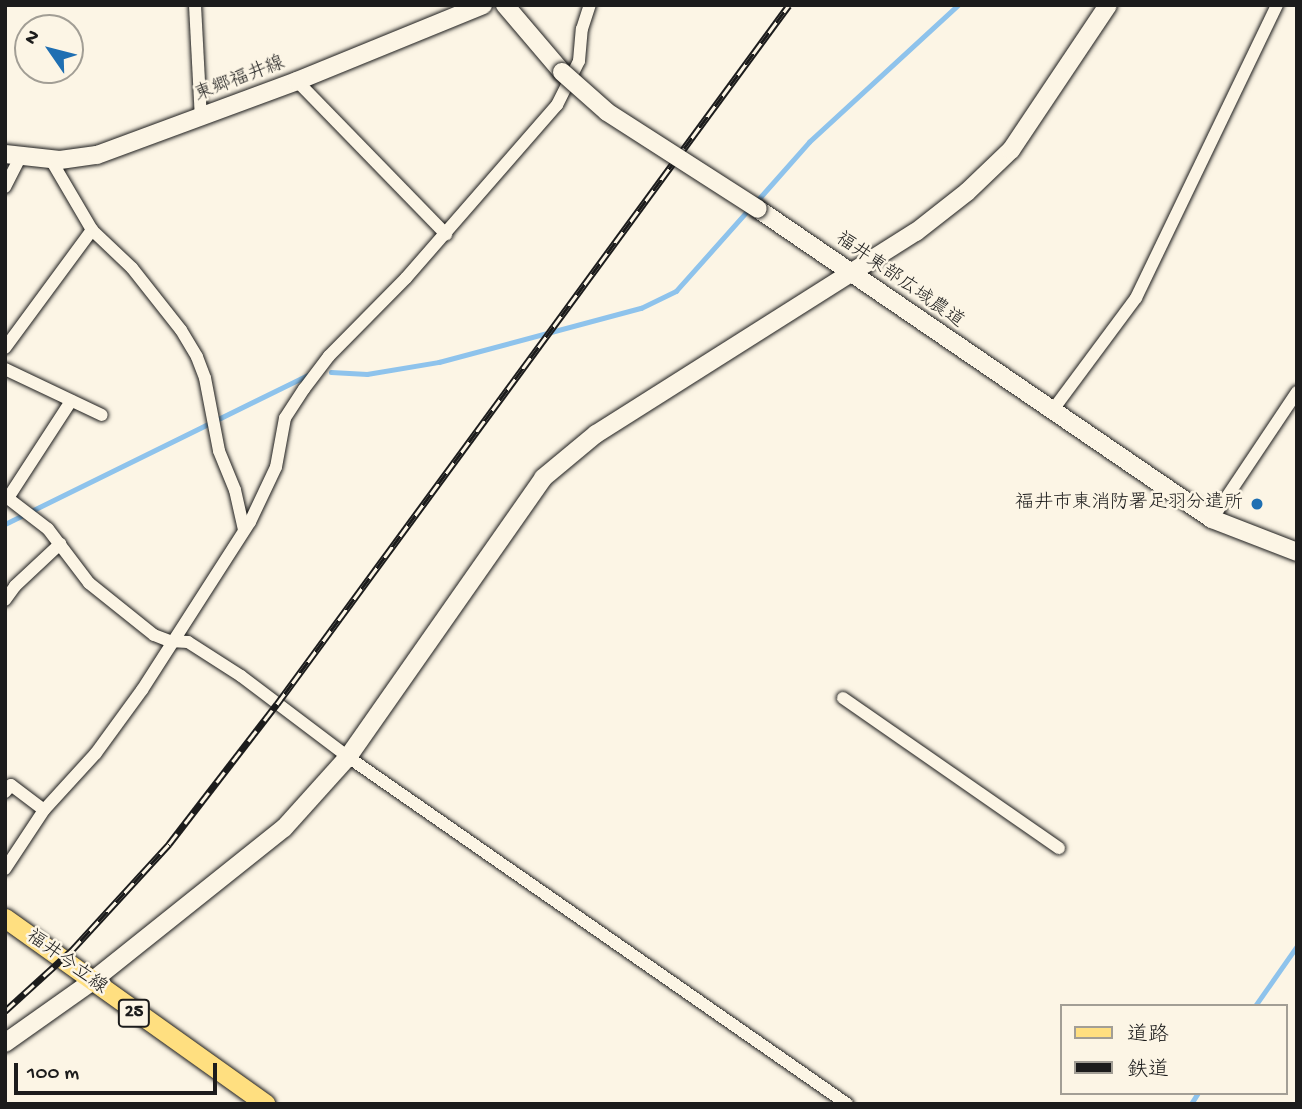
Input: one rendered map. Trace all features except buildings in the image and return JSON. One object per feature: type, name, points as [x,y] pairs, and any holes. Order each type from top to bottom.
[{"type":"main road","name":"福井今立線","points":[[5,918],[91,982],[266,1104]]},
{"type":"street","points":[[195,5],[201,118]]},
{"type":"street","name":"東郷福井線","points":[[13,155],[51,160],[97,155],[297,81],[483,5]]},
{"type":"street","name":"福井東部広域農道","points":[[505,5],[562,72],[607,112],[758,209],[1212,519],[1297,552]]},
{"type":"street","points":[[5,869],[44,810],[96,753],[142,690],[170,641],[244,530],[276,467],[285,418],[304,389],[329,356],[446,234],[557,104],[579,61],[582,29],[590,5]]},
{"type":"street","points":[[5,1044],[91,982],[284,828],[348,757],[543,478],[596,434],[916,232],[1011,150],[1108,5]]},
{"type":"street","points":[[1052,411],[1136,298],[1277,5]]},
{"type":"street","points":[[297,81],[446,234]]},
{"type":"street","points":[[5,187],[13,155]]},
{"type":"street","points":[[51,160],[92,230],[132,268],[181,330],[197,357],[244,530]]},
{"type":"street","points":[[5,348],[92,230]]},
{"type":"street","points":[[5,369],[102,415]]},
{"type":"street","points":[[1212,519],[1297,392]]},
{"type":"street","points":[[71,401],[7,497],[26,511],[60,544],[89,583],[154,635],[170,641],[188,642],[241,676],[348,757],[846,1104]]},
{"type":"street","points":[[5,600],[15,586],[60,544]]},
{"type":"street","points":[[843,698],[1059,848]]},
{"type":"street","points":[[5,792],[11,785],[44,810]]},
{"type":"waterway","points":[[756,202],[809,142],[958,5]]},
{"type":"waterway","points":[[331,372],[367,374],[439,362],[641,308],[676,291],[750,208]]},
{"type":"waterway","points":[[5,524],[310,374]]},
{"type":"waterway","points":[[1256,1004],[1297,946]]},
{"type":"waterway","points":[[1191,1104],[1197,1095]]},
{"type":"railway","points":[[5,1011],[72,950],[169,844],[277,704],[789,5]]},
{"type":"place","name":"福井市東消防署足羽分遣所","points":[[1257,504]]}]
